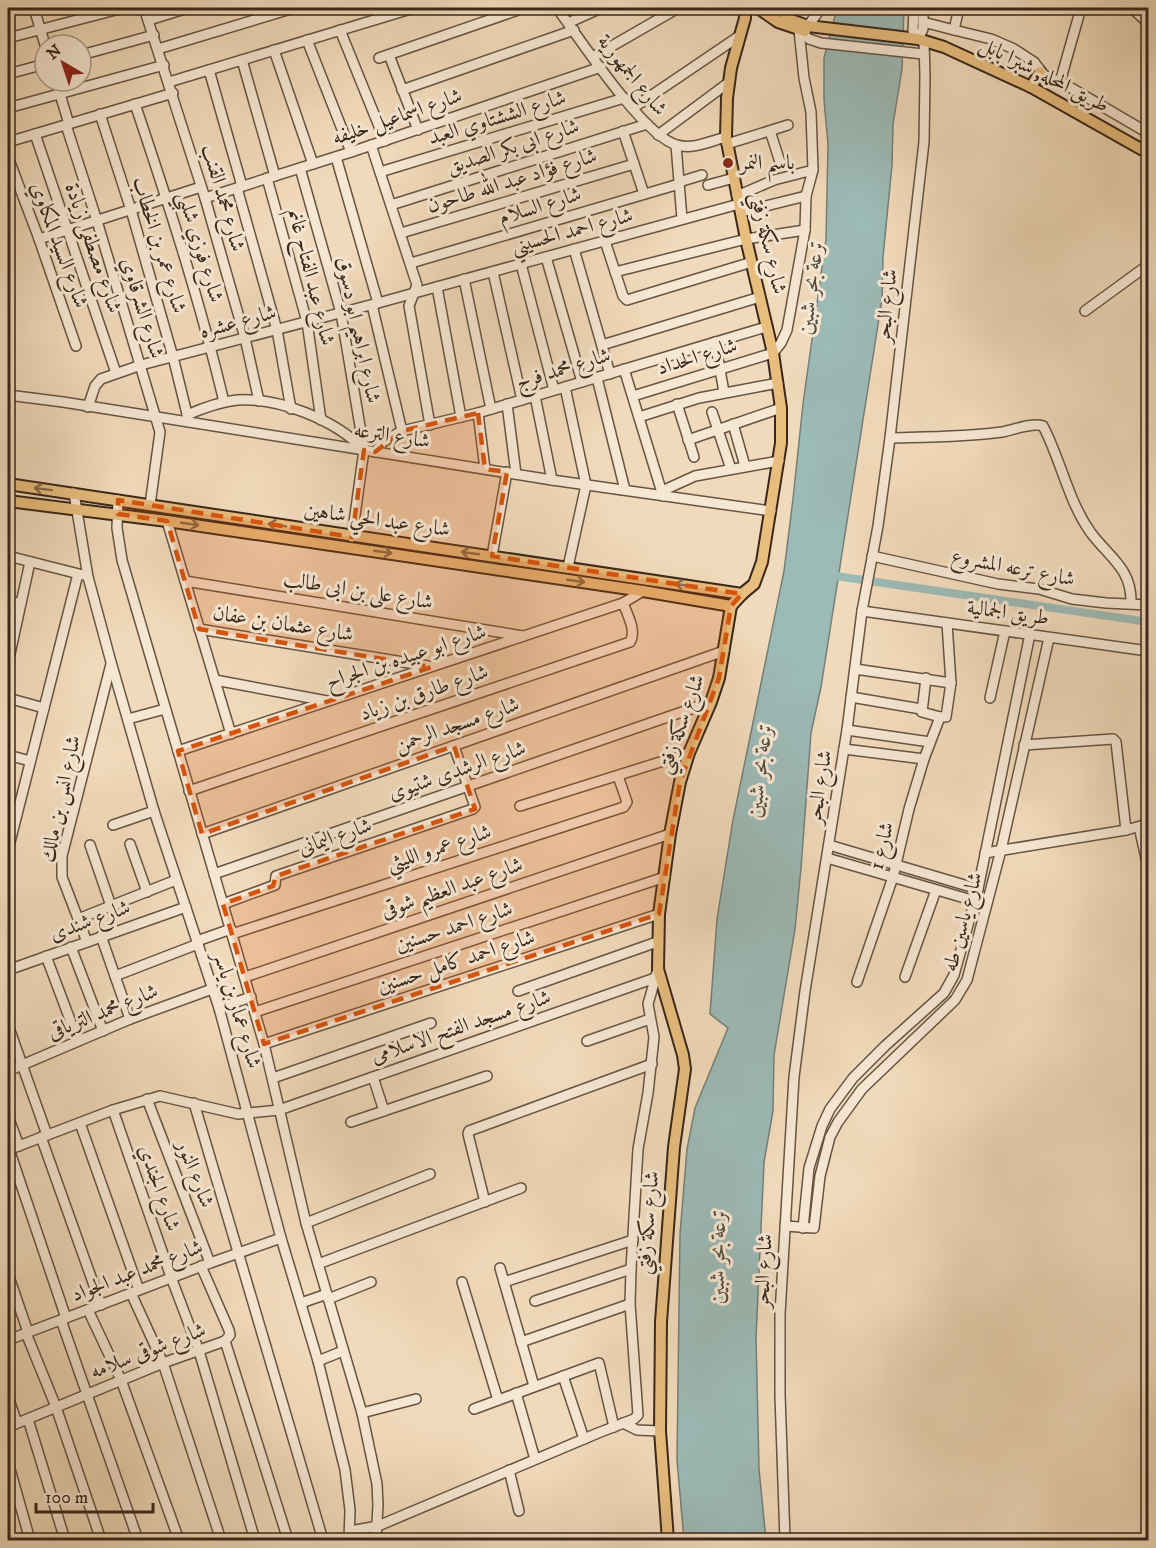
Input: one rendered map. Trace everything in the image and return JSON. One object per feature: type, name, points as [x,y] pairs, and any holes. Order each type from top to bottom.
[{"type":"main road","points":[[745,13],[752,8]]},
{"type":"main road","points":[[758,8],[778,22],[803,28]]},
{"type":"main road","points":[[777,8],[803,28]]},
{"type":"main road","name":"شارع سكة زفتي","points":[[668,1540],[660,1431],[663,1282],[674,1147],[685,1069],[683,1054],[656,974],[659,914],[680,782],[719,678],[731,606],[754,584],[759,574],[779,460],[781,408],[778,383],[727,140],[729,83],[745,13]]},
{"type":"main road","name":"طريق المحله, شبرا بابل","points":[[803,28],[823,28],[917,39],[1036,79],[1149,153]]},
{"type":"main road","name":"شارع عبد الحي شاهين","points":[[8,484],[741,594]]},
{"type":"main road","name":"شارع عبد الحي شاهين","points":[[8,501],[167,521],[731,606]]},
{"type":"street","points":[[34,8],[42,33]]},
{"type":"street","points":[[8,38],[123,8]]},
{"type":"street","name":"شارع محمد القنب","points":[[144,8],[205,198],[245,339],[259,401]]},
{"type":"street","points":[[149,20],[188,8]]},
{"type":"street","points":[[158,49],[294,8]]},
{"type":"street","points":[[169,82],[414,8]]},
{"type":"street","points":[[418,130],[402,90],[384,56],[524,8]]},
{"type":"street","name":"شارع الجمهورية","points":[[557,8],[646,124],[658,135],[675,145]]},
{"type":"street","points":[[402,90],[571,27],[601,8]]},
{"type":"street","points":[[593,57],[678,8]]},
{"type":"street","points":[[773,353],[787,330],[805,230],[806,196],[813,170],[811,112],[804,78],[803,28],[821,8]]},
{"type":"street","points":[[914,8],[913,30],[917,39]]},
{"type":"street","points":[[917,39],[923,29],[923,8]]},
{"type":"street","points":[[954,30],[959,8]]},
{"type":"street","points":[[1060,82],[1081,8]]},
{"type":"street","points":[[1132,8],[1149,23]]},
{"type":"street","points":[[923,21],[1003,43],[1034,62],[1036,79],[1060,82],[1149,134]]},
{"type":"street","points":[[803,28],[808,39],[821,43],[923,54]]},
{"type":"street","points":[[340,30],[385,141]]},
{"type":"street","points":[[93,52],[154,35]]},
{"type":"street","points":[[633,108],[738,37]]},
{"type":"street","name":"شارع البحر","points":[[785,1540],[780,1314],[794,1077],[847,730],[862,611],[890,438],[924,142],[926,76],[923,54],[917,39]]},
{"type":"street","points":[[307,40],[351,152]]},
{"type":"street","points":[[274,50],[314,164]]},
{"type":"street","name":"شارع عبد الفتاح غانم","points":[[242,60],[307,322],[321,420]]},
{"type":"street","points":[[93,84],[164,65]]},
{"type":"street","points":[[8,74],[33,67]]},
{"type":"street","name":"شارع اسماعيل خليفه","points":[[205,198],[385,141],[601,67]]},
{"type":"street","points":[[209,70],[277,330],[291,409]]},
{"type":"street","points":[[658,135],[729,83]]},
{"type":"street","points":[[8,108],[60,93]]},
{"type":"street","name":"شارع الشرقاوي","points":[[60,93],[67,124],[160,432],[150,505]]},
{"type":"street","points":[[8,142],[172,93]]},
{"type":"street","name":"شارع الششتاوي العبد","points":[[380,172],[624,98]]},
{"type":"street","name":"شارع فوزي شلبي","points":[[135,104],[167,199],[211,347],[224,402]]},
{"type":"street","name":"شارع عمر بن الخطاب","points":[[100,114],[173,357],[188,418]]},
{"type":"street","name":"شارع ابى بكر الصديق","points":[[391,205],[646,124]]},
{"type":"street","points":[[682,219],[675,145],[690,147],[770,131],[788,125]]},
{"type":"street","points":[[623,131],[644,194]]},
{"type":"street","points":[[770,131],[780,162]]},
{"type":"street","name":"شارع مصطفى زيادة","points":[[35,134],[116,373]]},
{"type":"street","points":[[371,145],[417,285],[409,306],[430,425]]},
{"type":"street","name":"شارع السيد المكاوي","points":[[8,157],[76,346]]},
{"type":"street","points":[[336,157],[375,304],[402,431]]},
{"type":"street","name":"شارع فؤاد عبد الله طاحون","points":[[401,233],[634,164]]},
{"type":"street","name":"شارع ابراهيم ابو دسوق","points":[[300,168],[341,313],[364,450],[352,537]]},
{"type":"street","points":[[739,204],[774,180],[813,170]]},
{"type":"street","name":"شارع السلام","points":[[411,264],[702,175]]},
{"type":"street","points":[[708,185],[734,178]]},
{"type":"street","points":[[39,239],[201,188]]},
{"type":"street","points":[[739,204],[806,196]]},
{"type":"street","name":"شارع احمد الحسيني","points":[[415,293],[739,204]]},
{"type":"street","points":[[615,272],[746,239],[805,230]]},
{"type":"street","points":[[605,241],[623,296],[627,300],[752,262]]},
{"type":"street","points":[[574,249],[610,374]]},
{"type":"street","points":[[546,257],[582,382]]},
{"type":"street","points":[[521,264],[554,390]]},
{"type":"street","points":[[1086,311],[1149,265]]},
{"type":"street","points":[[493,272],[522,400]]},
{"type":"street","points":[[464,279],[491,409]]},
{"type":"street","points":[[437,287],[461,417]]},
{"type":"street","name":"شارع عشره","points":[[88,407],[95,386],[101,379],[116,373],[415,293]]},
{"type":"street","points":[[602,345],[760,297]]},
{"type":"street","name":"شارع محمد فرج","points":[[375,452],[384,441],[402,431],[478,413],[766,327]]},
{"type":"street","points":[[715,342],[724,392]]},
{"type":"street","name":"شارع الحداد","points":[[633,396],[773,353]]},
{"type":"street","points":[[624,369],[663,493],[686,478],[779,460]]},
{"type":"street","points":[[597,378],[625,490]]},
{"type":"street","points":[[639,417],[724,392],[778,383]]},
{"type":"street","points":[[565,387],[586,485],[568,567]]},
{"type":"street","name":"شارع الترعه","points":[[8,395],[156,418],[188,418],[375,452],[586,485],[663,493],[771,511]]},
{"type":"street","points":[[535,396],[552,480]]},
{"type":"street","points":[[188,418],[224,402],[259,401],[321,420],[345,433],[364,450]]},
{"type":"street","points":[[492,556],[512,473],[507,404]]},
{"type":"street","points":[[677,404],[694,458]]},
{"type":"street","points":[[688,440],[781,408]]},
{"type":"street","points":[[712,412],[730,469]]},
{"type":"street","points":[[478,413],[484,469]]},
{"type":"street","points":[[733,424],[745,466]]},
{"type":"street","points":[[890,438],[971,435],[1014,430],[1037,424],[1043,426],[1086,525],[1127,578],[1131,589],[1131,603]]},
{"type":"street","name":"شارع عمار بن ياسر","points":[[74,493],[83,575],[154,811],[219,1008],[281,1238],[318,1361],[345,1470],[350,1510],[349,1536]]},
{"type":"street","name":"شارع عمار بن ياسر","points":[[118,501],[118,537],[122,560],[251,997],[273,1078],[306,1223],[362,1413],[377,1484],[376,1540]]},
{"type":"street","points":[[167,521],[231,734]]},
{"type":"street","points":[[8,556],[83,575],[44,708],[8,850]]},
{"type":"street","name":"شارع ترعه المشروع","points":[[872,556],[998,584],[1039,589],[1072,599],[1149,604]]},
{"type":"street","points":[[8,663],[30,562]]},
{"type":"street","name":"شارع على بن ابى طالب","points":[[185,581],[525,636]]},
{"type":"street","name":"شارع ابو عبيده بن الجراح","points":[[178,751],[623,603],[643,591]]},
{"type":"street","points":[[8,602],[21,603]]},
{"type":"street","name":"شارع طارق بن زياد","points":[[189,791],[630,642],[633,637],[632,631],[623,603]]},
{"type":"street","name":"طريق الجمالية","points":[[862,611],[1149,651]]},
{"type":"street","points":[[855,669],[951,683],[947,623]]},
{"type":"street","name":"شارع عثمان بن عفان","points":[[199,629],[432,667]]},
{"type":"street","points":[[990,698],[1005,631]]},
{"type":"street","name":"شارع ياسين طه","points":[[1040,636],[1016,786],[971,967],[962,990],[945,1010],[862,1089],[838,1122],[830,1137],[823,1162],[815,1226],[807,1228],[809,1168],[822,1126],[830,1109],[853,1078],[950,985],[954,975],[978,889],[999,783],[1040,636]]},
{"type":"street","name":"شارع مسجد الرحمن","points":[[202,834],[724,651]]},
{"type":"street","name":"شارع انس بن مالك","points":[[87,942],[62,877],[62,856],[111,662]]},
{"type":"street","points":[[921,709],[926,678]]},
{"type":"street","points":[[215,680],[329,701]]},
{"type":"street","name":"شارع 1","points":[[857,982],[895,871],[909,809],[924,759],[940,717],[946,717],[951,683]]},
{"type":"street","points":[[851,697],[921,709],[924,713],[940,717]]},
{"type":"street","points":[[8,699],[44,708]]},
{"type":"street","name":"شارع الرشدى شتيوى","points":[[214,874],[711,702]]},
{"type":"street","points":[[128,719],[165,709]]},
{"type":"street","points":[[847,730],[930,742]]},
{"type":"street","points":[[1024,745],[1113,740],[1116,742],[1126,830]]},
{"type":"street","name":"شارع اليمانى","points":[[223,904],[275,885],[276,876],[473,809],[475,807],[454,746]]},
{"type":"street","points":[[844,749],[924,759]]},
{"type":"street","points":[[520,806],[689,753]]},
{"type":"street","points":[[8,755],[30,761]]},
{"type":"street","name":"شارع عمرو الليثي","points":[[231,932],[624,807],[627,802],[618,776]]},
{"type":"street","points":[[999,783],[1016,786]]},
{"type":"street","points":[[113,825],[154,811]]},
{"type":"street","points":[[985,853],[1126,830],[1144,825],[1149,867]]},
{"type":"street","name":"شارع عبد العظيم شوقى","points":[[245,976],[670,834]]},
{"type":"street","points":[[130,844],[147,892]]},
{"type":"street","points":[[90,845],[111,906]]},
{"type":"street","points":[[829,845],[936,890],[975,901]]},
{"type":"street","points":[[827,858],[978,889]]},
{"type":"street","name":"شارع احمد حسنين","points":[[255,1012],[664,876]]},
{"type":"street","points":[[78,920],[177,880]]},
{"type":"street","points":[[905,977],[936,890]]},
{"type":"street","name":"شارع شندى","points":[[8,970],[186,907]]},
{"type":"street","name":"شارع احمد كامل حسنين","points":[[264,1044],[659,914]]},
{"type":"street","points":[[115,976],[231,932]]},
{"type":"street","points":[[101,936],[130,1020]]},
{"type":"street","points":[[518,991],[657,942]]},
{"type":"street","points":[[71,947],[103,1031]]},
{"type":"street","points":[[46,956],[78,1041]]},
{"type":"street","points":[[349,1536],[634,1419],[638,1413],[630,1304],[631,1269],[638,1149],[652,1064],[654,1037],[648,1004],[656,974]]},
{"type":"street","name":"شارع مسجد الفتح الاسلامى","points":[[12,1148],[113,1110],[160,1096],[238,1114],[279,1110],[656,974]]},
{"type":"street","name":"شارع محمد الترياقى","points":[[8,1071],[130,1020],[212,989]]},
{"type":"street","points":[[219,1008],[251,997]]},
{"type":"street","points":[[587,1041],[650,1019]]},
{"type":"street","points":[[273,1078],[431,1023]]},
{"type":"street","points":[[8,1025],[101,1305]]},
{"type":"street","points":[[484,1202],[469,1131],[652,1064]]},
{"type":"street","points":[[351,1122],[487,1076]]},
{"type":"street","points":[[373,1077],[384,1111]]},
{"type":"street","name":"شارع النور","points":[[147,1099],[205,1264]]},
{"type":"street","points":[[194,1103],[323,1540]]},
{"type":"street","name":"شارع الجندي","points":[[113,1110],[199,1351],[255,1540]]},
{"type":"street","points":[[8,1116],[12,1148],[63,1319],[138,1540]]},
{"type":"street","points":[[80,1123],[135,1292],[163,1363],[221,1540]]},
{"type":"street","points":[[306,1223],[430,1174]]},
{"type":"street","points":[[318,1264],[521,1188]]},
{"type":"street","points":[[785,1226],[807,1228]]},
{"type":"street","name":"شارع محمد عبد الجواد","points":[[8,1340],[205,1264],[281,1238]]},
{"type":"street","points":[[504,1282],[633,1240]]},
{"type":"street","name":"شارع شوقى سلامه","points":[[8,1427],[163,1363],[225,1341],[230,1335],[229,1330],[205,1264]]},
{"type":"street","points":[[500,1268],[534,1386]]},
{"type":"street","points":[[535,1301],[631,1269]]},
{"type":"street","points":[[8,1274],[101,1540]]},
{"type":"street","points":[[301,1303],[371,1282]]},
{"type":"street","points":[[462,1282],[498,1400]]},
{"type":"street","points":[[521,1342],[630,1304]]},
{"type":"street","points":[[88,1310],[121,1380],[179,1540]]},
{"type":"street","points":[[225,1341],[288,1540]]},
{"type":"street","points":[[318,1361],[343,1351]]},
{"type":"street","points":[[474,1409],[597,1363],[600,1364],[619,1425]]},
{"type":"street","points":[[563,1376],[584,1439]]},
{"type":"street","points":[[516,1393],[535,1460]]},
{"type":"street","points":[[8,1397],[17,1423]]},
{"type":"street","points":[[362,1413],[416,1399]]},
{"type":"street","points":[[28,1419],[65,1540]]},
{"type":"street","points":[[619,1425],[637,1430],[660,1431]]},
{"type":"street","points":[[8,1462],[30,1540]]},
{"type":"street","points":[[509,1470],[519,1511]]},
{"type":"highlighted area","points":[[478,413],[485,469],[507,472],[492,556],[742,594],[731,606],[719,678],[680,782],[659,914],[264,1044],[223,904],[273,886],[276,876],[475,809],[454,746],[202,834],[178,751],[432,667],[199,629],[167,521],[118,514],[118,500],[352,537],[364,450],[375,452],[402,431]]},
{"type":"water","name":"ترعة بحر شبين","points":[[837,8],[904,8],[902,69],[893,124],[882,299],[821,687],[811,733],[795,929],[774,1055],[773,1111],[764,1162],[756,1337],[759,1469],[766,1540],[684,1540],[677,1460],[680,1234],[687,1149],[695,1108],[728,1028],[710,1014],[717,919],[733,820],[784,571],[803,404],[826,239],[828,144],[824,100],[824,58]]},
{"type":"waterway","points":[[829,575],[1148,622]]},
{"type":"place","name":"باسم النمر","points":[[728,163]]}]
